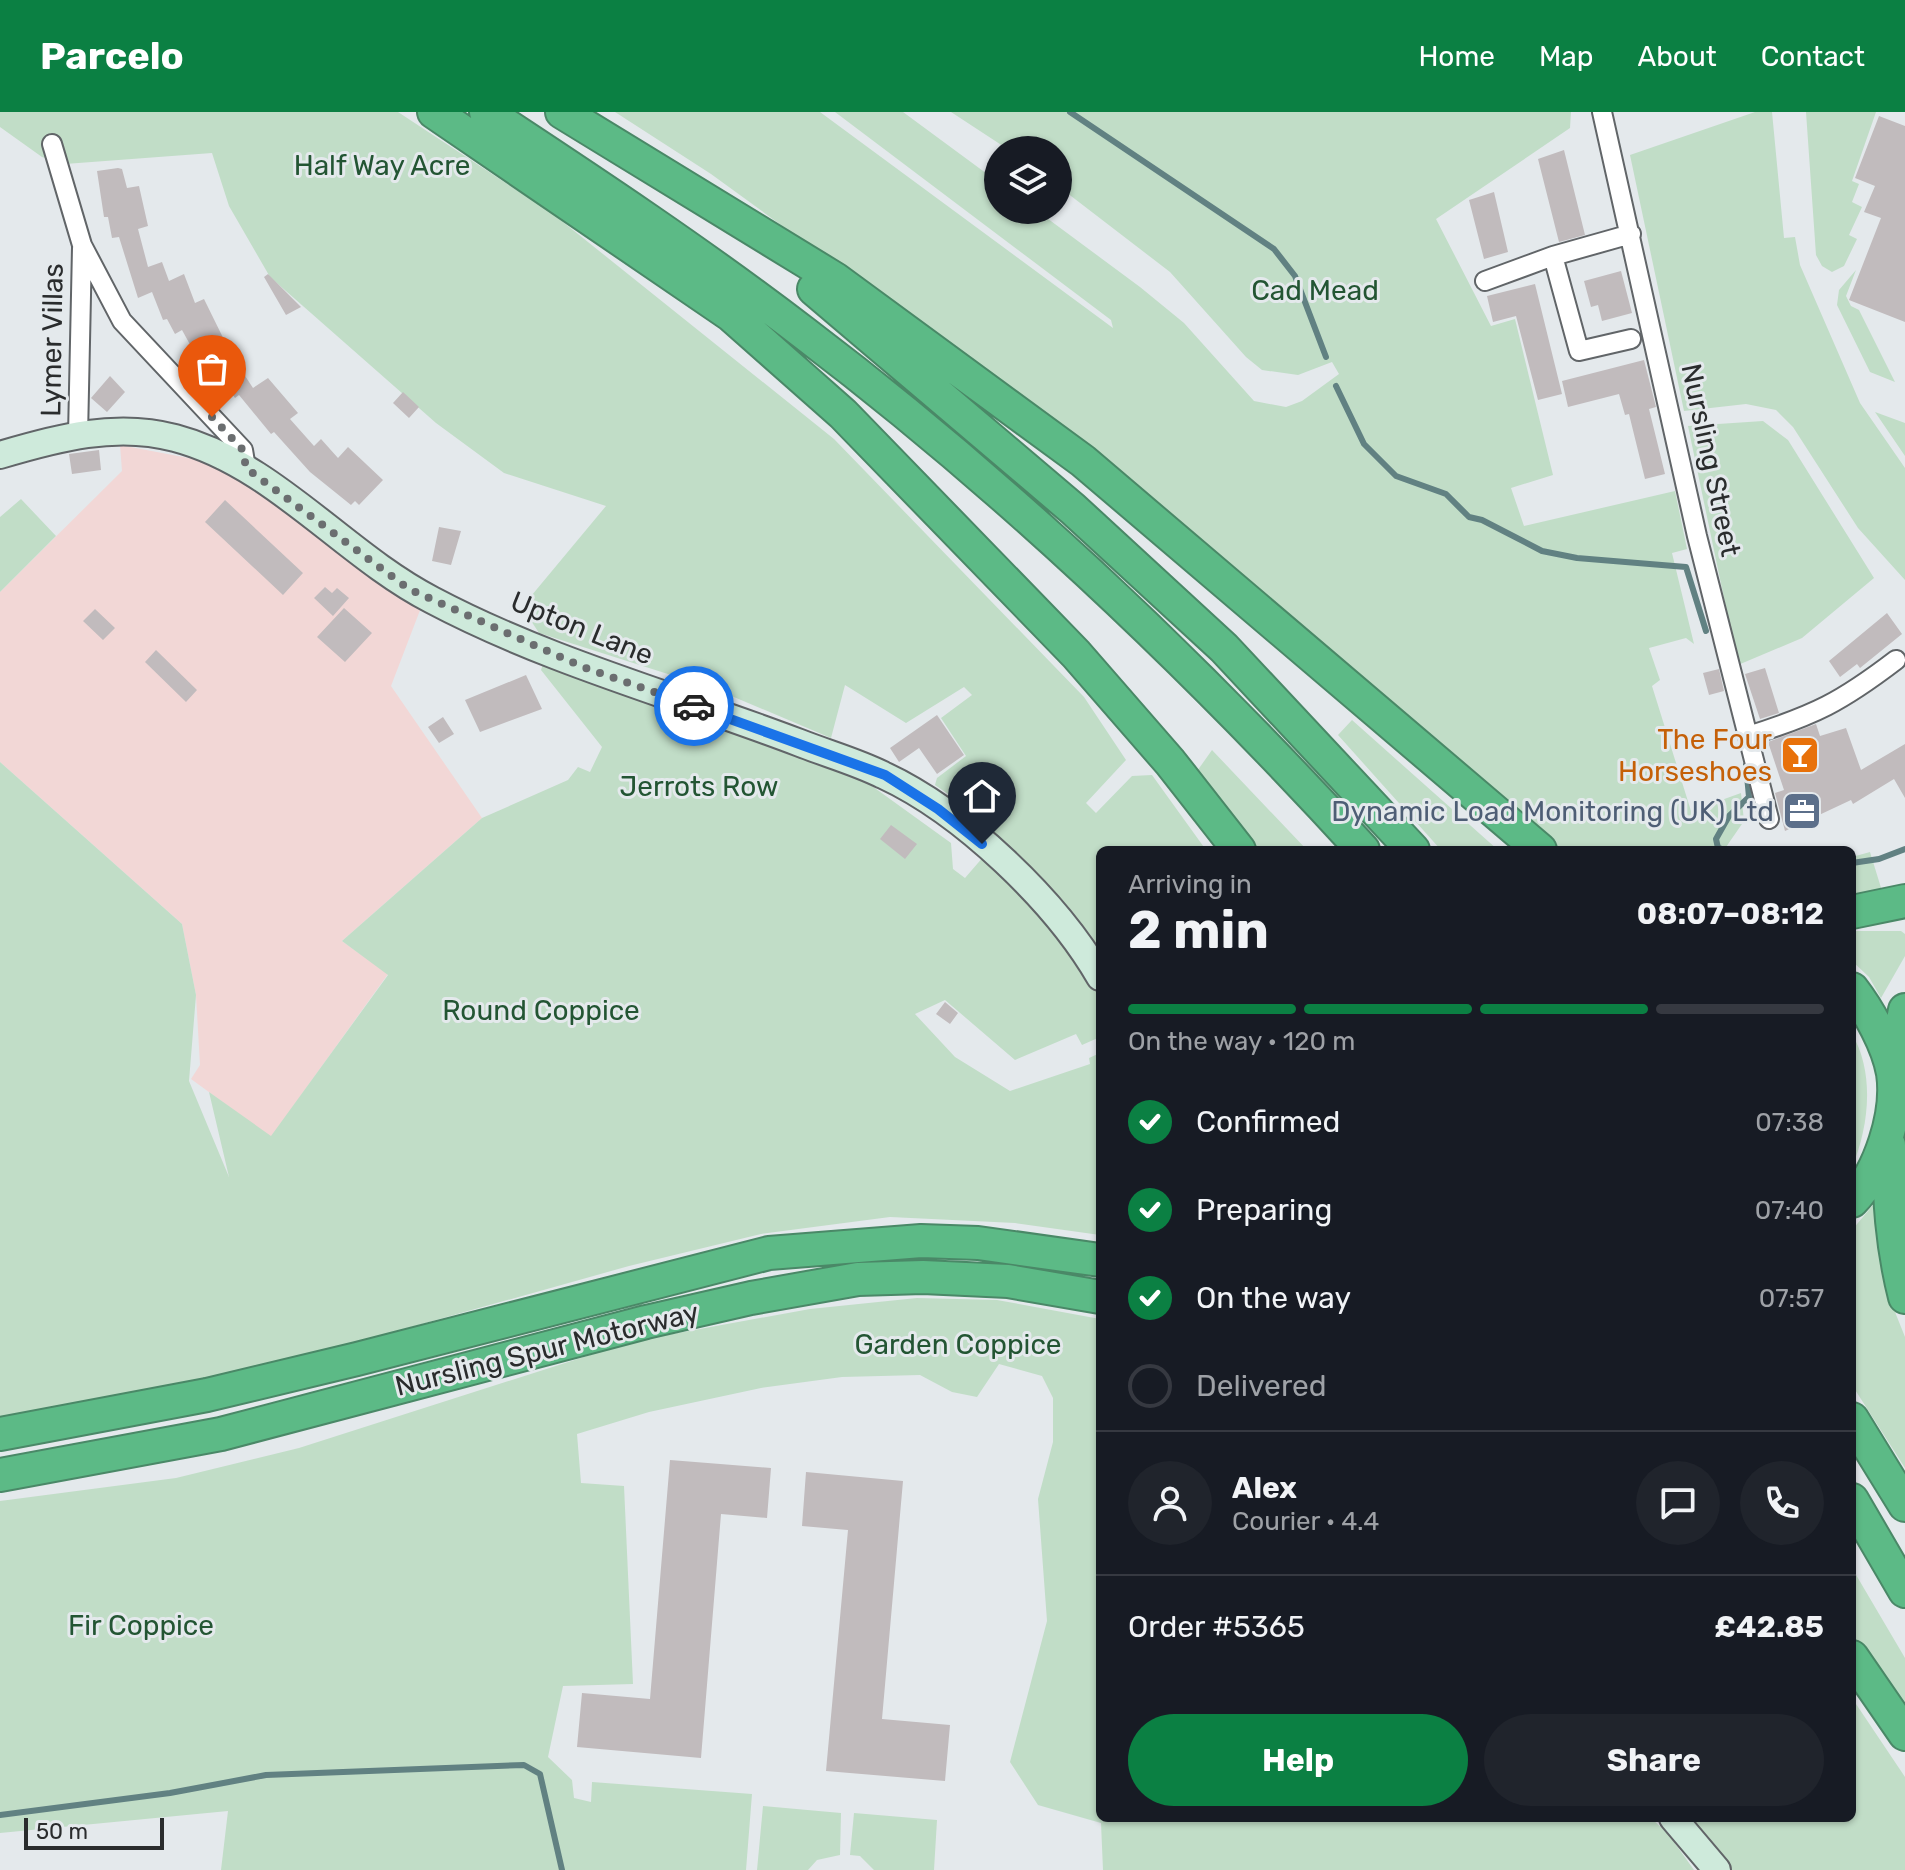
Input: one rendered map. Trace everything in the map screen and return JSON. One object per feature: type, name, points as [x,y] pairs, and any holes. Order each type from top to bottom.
[{"type":"highway","points":[[434,112],[731,315],[843,414],[1076,654],[1170,762],[1236,846]]},
{"type":"highway","points":[[486,112],[693,250],[806,334],[956,456],[1149,629],[1295,775],[1359,846]]},
{"type":"highway","points":[[562,112],[694,196],[835,279],[1083,461],[1535,846]]},
{"type":"highway","points":[[694,196],[829,301],[1073,509],[1224,648],[1409,846]]},
{"type":"highway","points":[[1856,911],[1905,901]]},
{"type":"highway","points":[[1856,996],[1877,1030],[1893,1074]]},
{"type":"highway","points":[[1905,1010],[1893,1074],[1889,1130],[1889,1206],[1894,1256],[1905,1297]]},
{"type":"highway","points":[[1856,1196],[1875,1170],[1889,1130]]},
{"type":"highway","name":"Nursling Spur Motorway","points":[[0,1434],[267,1381],[769,1253],[846,1244],[921,1241],[978,1243],[1096,1259]]},
{"type":"highway","name":"Nursling Spur Motorway","points":[[0,1475],[221,1434],[646,1322],[751,1298],[858,1279],[923,1277],[1008,1281],[1096,1296]]},
{"type":"highway","points":[[1856,1425],[1905,1505]]},
{"type":"highway","points":[[1856,1507],[1905,1591]]},
{"type":"highway","points":[[1856,1663],[1905,1734]]},
{"type":"street","name":"Nursling Street","points":[[1602,112],[1697,536],[1769,819]]},
{"type":"street","name":"Lymer Villas","points":[[52,144],[82,245],[122,321],[243,450],[246,468]]},
{"type":"street","points":[[1485,281],[1553,256],[1631,234]]},
{"type":"street","name":"Lymer Villas","points":[[78,436],[82,245]]},
{"type":"street","points":[[1553,256],[1579,351],[1631,339]]},
{"type":"street","name":"Upton Lane","points":[[0,455],[78,436],[143,431],[202,447],[246,468],[384,572],[444,607],[583,667],[885,775],[938,809],[1003,861],[1049,909],[1096,972]]},
{"type":"street","points":[[1748,736],[1810,717],[1845,699],[1896,660]]},
{"type":"street","points":[[1676,1822],[1717,1870]]},
{"type":"shaded area","points":[[120,445],[220,464],[422,605],[391,686],[482,818],[342,941],[388,974],[271,1137],[191,1079],[200,1065],[196,995],[182,924],[0,762],[0,592],[122,471]]},
{"type":"green space","name":"Half Way Acre","points":[[0,112],[398,112],[553,214],[834,439],[1084,697],[1126,760],[1086,803],[1096,813],[1132,776],[1152,775],[1203,846],[1096,846],[1096,951],[982,833],[958,801],[935,785],[937,778],[966,756],[941,718],[972,695],[964,687],[906,723],[845,685],[831,738],[715,689],[539,633],[522,607],[606,506],[504,473],[436,423],[270,277],[229,206],[212,153],[65,164],[42,157],[0,127]]},
{"type":"green space","name":"Cad Mead","points":[[615,112],[820,112],[1113,328],[1111,320],[835,112],[903,112],[984,172],[984,224],[1055,224],[1184,323],[1254,401],[1286,407],[1302,401],[1339,374],[1332,362],[1298,375],[1262,370],[1246,357],[1170,272],[1072,197],[1072,136],[988,136],[951,112],[1571,112],[1570,128],[1436,219],[1491,326],[1515,319],[1553,475],[1511,488],[1524,526],[1675,491],[1687,549],[1672,553],[1694,644],[1686,638],[1649,648],[1660,680],[1652,686],[1691,811],[1741,793],[1744,821],[1727,846],[1556,846],[928,332],[711,174]]},
{"type":"green space","points":[[1755,112],[1772,112],[1784,238],[1795,237],[1800,265],[1860,403],[1905,468],[1905,580],[1858,528],[1793,427],[1776,410],[1746,404],[1684,411],[1630,155]]},
{"type":"green space","points":[[1806,112],[1876,112],[1852,181],[1859,184],[1852,202],[1862,207],[1849,235],[1857,239],[1844,266],[1832,272],[1822,266],[1816,255]]},
{"type":"green space","points":[[1856,270],[1846,296],[1851,306],[1859,310],[1895,382],[1870,372],[1837,305],[1839,290]]},
{"type":"green space","points":[[1875,412],[1905,423],[1905,456]]},
{"type":"green space","points":[[1763,421],[1788,440],[1874,578],[1802,638],[1738,665],[1688,426]]},
{"type":"green space","points":[[21,499],[56,536],[0,592],[0,517]]},
{"type":"green space","points":[[545,658],[682,707],[865,781],[951,843],[953,869],[965,878],[984,856],[1024,893],[1096,987],[1096,1039],[1082,1045],[1076,1034],[1015,1060],[945,1000],[915,1014],[955,1057],[1010,1091],[1090,1064],[1089,1058],[1096,1055],[1096,1234],[1015,1223],[890,1217],[761,1234],[629,1266],[215,1382],[0,1419],[0,762],[182,924],[196,995],[189,1081],[229,1177],[209,1092],[271,1136],[388,975],[342,941],[482,818],[568,780],[578,767],[590,772],[602,747],[541,670]]},
{"type":"green space","points":[[1352,720],[1494,846],[1437,846],[1338,735]]},
{"type":"green space","points":[[1212,750],[1303,846],[1249,846],[1195,774]]},
{"type":"green space","points":[[1870,852],[1882,891],[1856,895],[1856,856]]},
{"type":"green space","points":[[1856,931],[1901,931],[1905,934],[1905,956],[1881,998],[1869,977],[1856,965]]},
{"type":"green space","points":[[1856,1043],[1867,1083],[1866,1118],[1856,1156]]},
{"type":"green space","points":[[1873,1205],[1895,1312],[1905,1337],[1905,1468],[1856,1391],[1856,1225]]},
{"type":"green space","points":[[917,1298],[997,1300],[1096,1318],[1096,1822],[1038,1805],[1010,1762],[1047,1621],[1038,1499],[1053,1442],[1053,1398],[1042,1376],[999,1364],[977,1397],[952,1392],[920,1375],[842,1377],[761,1388],[649,1412],[577,1434],[581,1483],[624,1486],[633,1684],[563,1686],[548,1757],[572,1780],[574,1798],[591,1802],[592,1782],[752,1794],[746,1870],[221,1870],[228,1811],[0,1833],[0,1501],[176,1478],[299,1448],[634,1341],[810,1309]]},
{"type":"green space","points":[[1856,1575],[1905,1658],[1905,1720],[1856,1656]]},
{"type":"green space","points":[[1856,1704],[1905,1777],[1905,1870],[1725,1870],[1688,1822],[1856,1822]]},
{"type":"green space","points":[[763,1806],[841,1813],[840,1855],[817,1860],[808,1870],[757,1870]]},
{"type":"green space","points":[[854,1813],[937,1820],[934,1870],[874,1870],[860,1856],[850,1855]]},
{"type":"green space","points":[[1098,1822],[1655,1822],[1669,1835],[1694,1870],[1103,1870],[1101,1823]]},
{"type":"building","points":[[1879,116],[1905,126],[1905,322],[1849,300],[1881,218],[1864,212],[1875,186],[1855,178]]},
{"type":"building","points":[[1564,150],[1585,235],[1559,242],[1538,159]]},
{"type":"building","points":[[122,169],[127,188],[139,186],[148,226],[138,229],[148,267],[162,262],[169,281],[184,274],[195,303],[204,299],[232,356],[253,388],[268,378],[298,413],[290,419],[314,446],[321,439],[338,458],[348,447],[383,480],[359,505],[355,501],[351,505],[310,472],[274,432],[271,434],[239,395],[235,398],[206,355],[198,359],[182,330],[175,334],[167,319],[163,320],[152,292],[138,298],[119,237],[112,238],[108,217],[104,217],[97,171]]},
{"type":"building","points":[[1494,192],[1508,252],[1484,259],[1469,200]]},
{"type":"building","points":[[1621,271],[1632,313],[1602,321],[1598,305],[1591,307],[1584,281]]},
{"type":"building","points":[[268,274],[301,307],[286,315],[264,277]]},
{"type":"building","points":[[1535,284],[1562,394],[1538,400],[1516,316],[1493,322],[1487,296]]},
{"type":"building","points":[[1644,360],[1656,407],[1649,409],[1665,474],[1645,479],[1629,414],[1625,415],[1619,394],[1568,407],[1562,381]]},
{"type":"building","points":[[110,376],[125,392],[107,412],[91,398]]},
{"type":"building","points":[[403,392],[419,407],[409,418],[393,403]]},
{"type":"building","points":[[99,450],[101,470],[72,474],[69,454]]},
{"type":"building","points":[[225,500],[303,573],[283,595],[205,522]]},
{"type":"building","points":[[439,527],[461,531],[451,565],[432,561]]},
{"type":"building","points":[[325,587],[332,593],[337,588],[349,598],[333,616],[314,598]]},
{"type":"building","points":[[344,608],[372,633],[345,662],[317,637]]},
{"type":"building","points":[[95,609],[115,628],[103,640],[83,621]]},
{"type":"building","points":[[1887,613],[1902,634],[1860,668],[1857,664],[1840,677],[1829,661]]},
{"type":"building","points":[[156,650],[197,690],[186,702],[145,662]]},
{"type":"building","points":[[1765,668],[1779,713],[1760,719],[1745,674]]},
{"type":"building","points":[[1719,669],[1724,691],[1709,695],[1703,673]]},
{"type":"building","points":[[526,675],[542,709],[480,732],[465,700]]},
{"type":"building","points":[[937,715],[964,755],[937,774],[919,748],[899,762],[890,748]]},
{"type":"building","points":[[443,717],[454,734],[439,743],[428,727]]},
{"type":"building","points":[[1816,724],[1820,736],[1846,728],[1861,770],[1905,744],[1905,798],[1894,779],[1853,804],[1851,800],[1785,831],[1775,793],[1784,790],[1768,742]]},
{"type":"building","points":[[891,825],[917,844],[905,859],[880,839]]},
{"type":"building","points":[[945,1002],[958,1013],[950,1024],[936,1014]]},
{"type":"building","points":[[670,1460],[771,1468],[767,1518],[721,1514],[701,1758],[577,1747],[582,1693],[650,1699]]},
{"type":"building","points":[[806,1472],[903,1481],[882,1719],[950,1725],[945,1781],[826,1771],[848,1530],[802,1526]]},
{"type":"waterway","points":[[1070,112],[1274,249],[1295,276],[1326,357]]},
{"type":"waterway","points":[[1336,386],[1364,444],[1396,476],[1446,494],[1469,517],[1482,520],[1542,551],[1577,558],[1686,567],[1706,631]]},
{"type":"waterway","points":[[1718,846],[1716,839],[1729,816],[1749,797],[1746,765]]},
{"type":"waterway","points":[[1856,862],[1879,859],[1905,849]]},
{"type":"waterway","points":[[0,1815],[170,1793],[266,1775],[524,1765],[540,1774],[562,1870]]},
{"type":"way so far","points":[[212,417],[243,450],[246,468],[409,589],[583,667],[694,706]]},
{"type":"place","name":"The Four Horseshoes","points":[[1800,755]]},
{"type":"place","name":"Dynamic Load Monitoring (UK) Ltd","points":[[1802,811]]},
{"type":"route","points":[[694,706],[885,775],[938,809],[982,844]]},
{"type":"park label","name":"Jerrots Row","points":[[699,786]]},
{"type":"park label","name":"Round Coppice","points":[[541,1010]]},
{"type":"park label","name":"Garden Coppice","points":[[958,1344]]},
{"type":"park label","name":"Fir Coppice","points":[[141,1625]]}]
